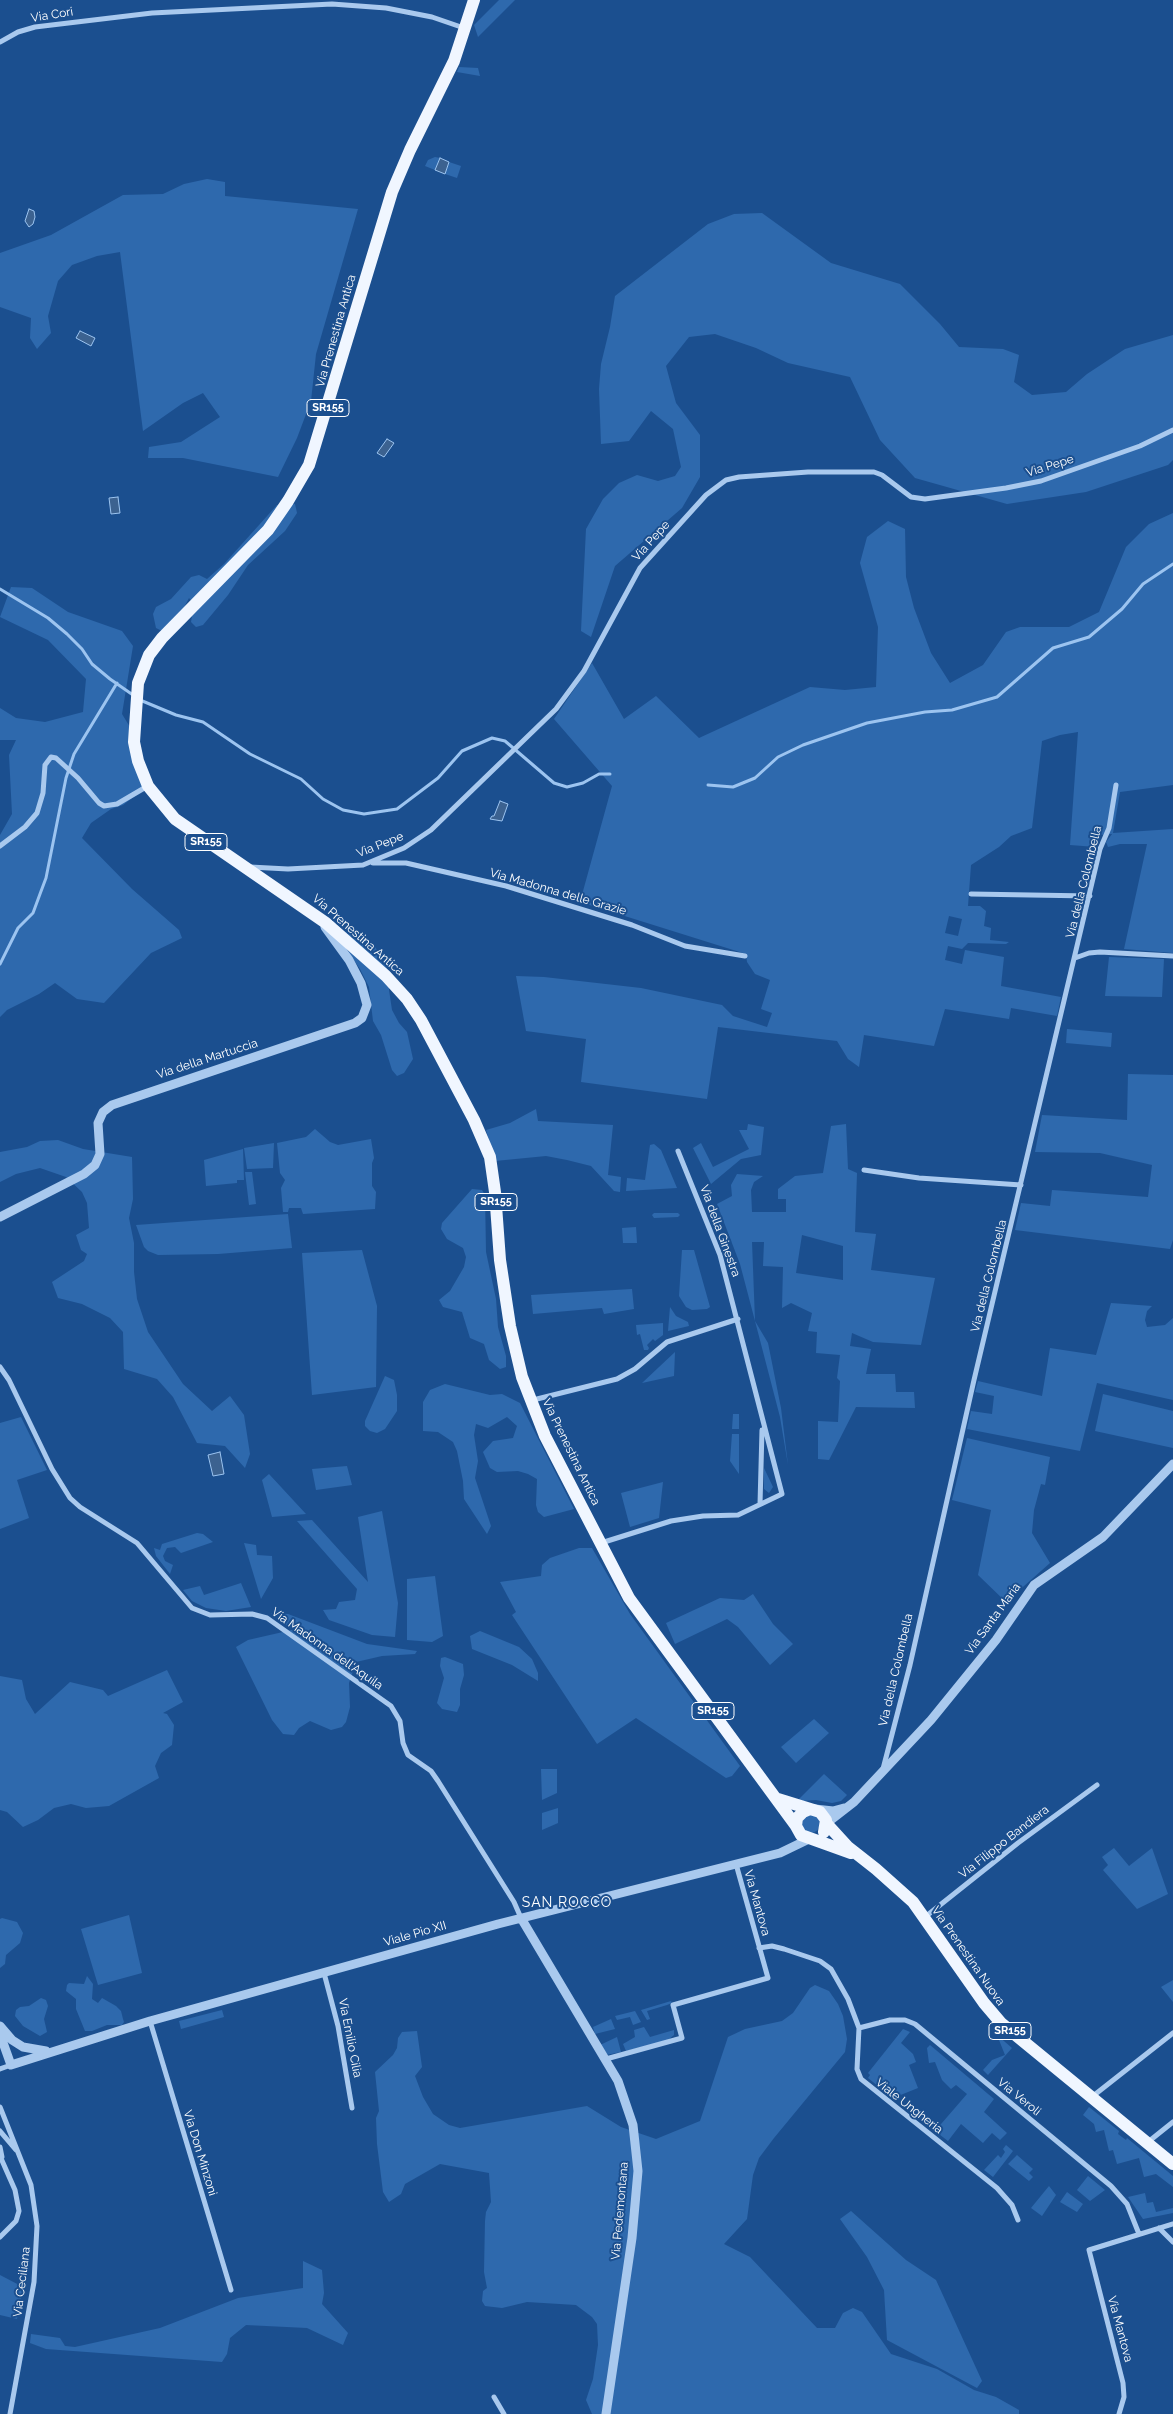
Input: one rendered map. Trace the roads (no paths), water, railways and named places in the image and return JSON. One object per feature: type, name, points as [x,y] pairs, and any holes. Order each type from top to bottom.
[{"type":"main road","name":"SR155","points":[[466,29],[474,0]]},
{"type":"main road","name":"Via Prenestina Antica","points":[[466,29],[451,68],[410,150],[392,192],[325,420],[305,474],[268,530],[162,638],[143,667],[138,689],[133,738],[138,761],[148,786],[162,805],[182,826],[315,914],[373,963],[410,1003],[428,1032],[485,1143],[494,1177],[500,1260],[508,1314],[522,1377],[550,1446],[629,1598],[778,1799],[797,1828]]},
{"type":"main road","points":[[778,1799],[813,1809]]},
{"type":"main road","points":[[797,1828],[800,1814],[813,1809]]},
{"type":"main road","name":"Via Prenestina Nuova","points":[[813,1809],[823,1814],[827,1824],[860,1857],[903,1892],[925,1917],[996,2019],[1173,2164]]},
{"type":"main road","points":[[812,1839],[822,1835],[827,1824]]},
{"type":"main road","name":"Via Prenestina Nuova","points":[[797,1828],[801,1835],[860,1857]]},
{"type":"street","name":"Via Cori","points":[[0,42],[18,32],[35,27],[152,12],[332,4],[386,8],[435,18],[466,29]]},
{"type":"street","name":"Via Pepe","points":[[242,866],[288,869],[363,865],[420,838],[511,755],[556,709],[578,680],[640,568],[706,495],[722,482],[735,477],[795,473],[874,472],[882,475],[911,497],[925,499],[1006,488],[1041,481],[1140,446],[1173,430]]},
{"type":"street","points":[[0,846],[25,827],[37,813],[43,793],[47,760],[54,757],[74,775],[99,803],[107,807],[117,804],[148,786]]},
{"type":"street","name":"Via della Colombella","points":[[882,1772],[910,1665],[925,1591],[1100,849],[1109,828],[1116,785]]},
{"type":"street","name":"Via Madonna delle Grazie","points":[[363,865],[384,862],[402,863],[468,877],[579,907],[632,924],[686,946],[745,956]]},
{"type":"street","points":[[972,894],[1090,896]]},
{"type":"street","name":"Via della Martuccia","points":[[0,1217],[84,1174],[95,1165],[100,1154],[98,1122],[102,1112],[112,1105],[355,1023],[362,1018],[367,1004],[359,978],[341,948],[315,914]]},
{"type":"street","points":[[1075,958],[1089,952],[1173,956]]},
{"type":"street","name":"Via della Ginestra","points":[[600,1543],[672,1521],[703,1516],[738,1515],[782,1494],[762,1422],[738,1319],[718,1251],[678,1151]]},
{"type":"street","points":[[864,1170],[919,1178],[1021,1185]]},
{"type":"street","points":[[530,1400],[617,1379],[635,1369],[667,1342],[738,1319]]},
{"type":"street","name":"Via Madonna dell'Aquila","points":[[0,1367],[9,1380],[52,1469],[70,1498],[80,1507],[137,1543],[197,1611],[210,1615],[252,1614],[267,1618],[391,1706],[400,1720],[403,1742],[408,1755],[431,1771],[438,1781],[514,1902],[521,1918]]},
{"type":"street","name":"Via della Ginestra","points":[[760,1504],[762,1422]]},
{"type":"street","name":"Via Santa Maria","points":[[827,1824],[849,1806],[931,1720],[1000,1635],[1034,1585],[1103,1537],[1173,1464]]},
{"type":"street","name":"Via Filippo Bandiera","points":[[925,1917],[1018,1843],[1097,1785]]},
{"type":"street","points":[[813,1809],[833,1811],[849,1806]]},
{"type":"street","points":[[784,1852],[794,1844],[797,1828]]},
{"type":"street","name":"Viale Pio XII","points":[[10,2065],[150,2021],[521,1918],[784,1852],[812,1839]]},
{"type":"street","name":"Via Mantova","points":[[606,2059],[682,2038],[672,2005],[768,1978],[736,1864]]},
{"type":"street","name":"Via Pedemontana","points":[[521,1918],[621,2086],[630,2112],[635,2135],[638,2171],[632,2238],[606,2414]]},
{"type":"street","name":"Viale Ungheria","points":[[760,1948],[776,1947],[827,1966],[842,1986],[859,2028],[857,2069],[862,2081],[996,2188],[1012,2205],[1018,2220]]},
{"type":"street","name":"Via Emilio Cilia","points":[[324,1973],[336,2014],[352,2108]]},
{"type":"street","name":"Via Veroli","points":[[859,2028],[890,2020],[905,2020],[914,2024],[1111,2186],[1127,2204],[1139,2234]]},
{"type":"street","name":"Via Don Minzoni","points":[[150,2021],[231,2290]]},
{"type":"street","name":"Viale Pio XII","points":[[0,2026],[12,2040],[23,2047],[40,2051],[56,2050]]},
{"type":"street","points":[[1091,2098],[1173,2033]]},
{"type":"street","points":[[0,2034],[10,2065],[0,2069]]},
{"type":"street","name":"Via Ceciliana","points":[[0,2107],[20,2154],[34,2195],[37,2219],[37,2252],[34,2282],[10,2414]]},
{"type":"street","points":[[1147,2142],[1173,2122]]},
{"type":"street","points":[[0,2131],[20,2154]]},
{"type":"street","points":[[0,2147],[1,2158],[15,2190],[19,2211],[16,2221],[0,2237]]},
{"type":"street","points":[[1139,2234],[1173,2224]]},
{"type":"street","points":[[1159,2228],[1173,2242]]},
{"type":"street","name":"Via Mantova","points":[[1119,2414],[1124,2397],[1123,2382],[1089,2250],[1139,2234]]},
{"type":"street","points":[[494,2397],[504,2414]]},
{"type":"waterway","points":[[708,785],[733,787],[755,778],[778,757],[803,745],[867,723],[925,712],[952,710],[997,697],[1053,648],[1089,637],[1122,609],[1143,584],[1173,564]]},
{"type":"waterway","points":[[0,589],[48,618],[82,649],[92,664],[133,695]]},
{"type":"waterway","points":[[0,964],[18,928],[33,913],[46,878],[66,778],[74,754],[117,683]]},
{"type":"waterway","points":[[140,700],[176,715],[203,722],[250,754],[301,779],[323,799],[343,810],[364,814],[397,809],[438,778],[462,751],[492,738],[505,741],[554,783],[567,787],[583,783],[599,774],[610,774]]},
{"type":"district","name":"SAN ROCCO","points":[[567,1903]]}]
